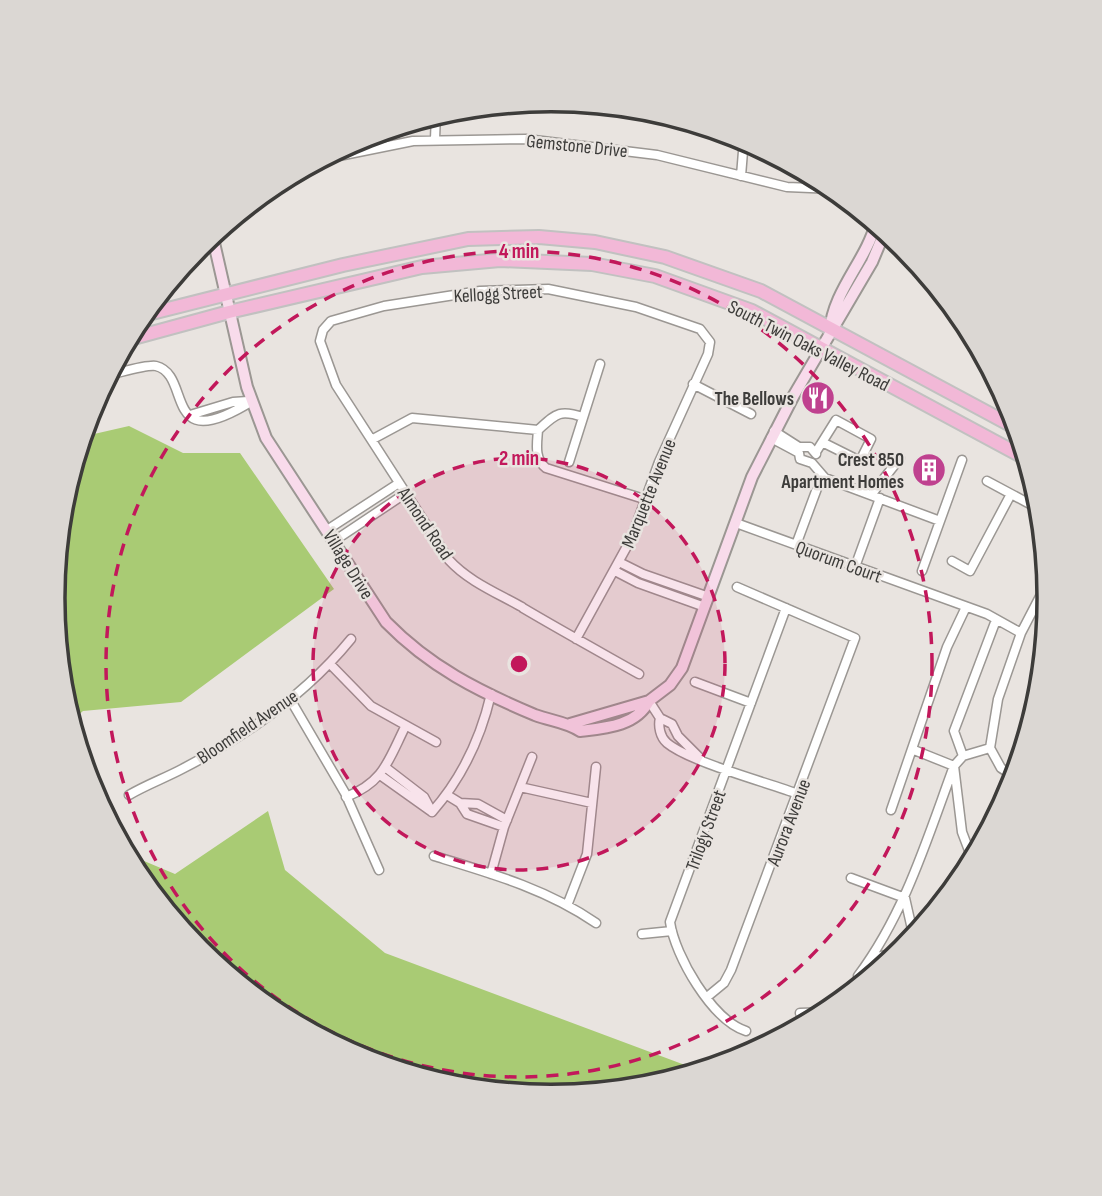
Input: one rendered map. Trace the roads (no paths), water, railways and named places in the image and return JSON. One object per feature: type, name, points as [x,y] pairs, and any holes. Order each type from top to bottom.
[{"type":"main road","name":"South Twin Oaks Valley Road","points":[[159,311],[418,247],[468,239],[539,237],[595,242],[665,257],[761,291],[830,331],[1003,421]]},
{"type":"main road","name":"South Twin Oaks Valley Road","points":[[142,336],[229,312],[422,267],[472,260],[539,259],[592,264],[655,276],[752,311],[1014,452]]},
{"type":"street","points":[[435,139],[436,126]]},
{"type":"street","name":"Gemstone Drive","points":[[355,153],[435,139],[526,139],[606,147],[667,157],[787,187],[812,188]]},
{"type":"street","points":[[741,176],[743,152]]},
{"type":"street","name":"Village Drive","points":[[830,331],[831,314],[873,233]]},
{"type":"street","name":"Village Drive","points":[[215,247],[252,401],[266,438],[386,622],[411,647],[440,669],[534,714],[570,724],[580,731],[606,727],[642,715],[649,701],[670,685],[682,668],[752,477],[830,331],[841,319],[880,240]]},
{"type":"street","name":"Kellogg Street","points":[[323,330],[331,321],[384,306],[480,290],[548,289],[636,307],[700,329],[710,342]]},
{"type":"street","name":"Almond Road","points":[[323,330],[320,341],[336,385],[458,570],[639,674]]},
{"type":"street","name":"Marquette Avenue","points":[[576,639],[620,562],[710,342]]},
{"type":"street","points":[[569,462],[600,364]]},
{"type":"street","points":[[121,372],[153,365],[163,369],[174,385],[178,400],[190,415],[207,423],[252,401]]},
{"type":"street","points":[[693,384],[751,414]]},
{"type":"street","points":[[190,415],[252,401]]},
{"type":"street","points":[[213,409],[217,420]]},
{"type":"street","points":[[373,439],[412,418],[538,430],[559,413],[566,412],[583,417]]},
{"type":"street","points":[[812,463],[836,419],[871,439],[860,461],[824,443]]},
{"type":"street","points":[[538,430],[537,452],[540,464],[546,468],[644,499]]},
{"type":"street","points":[[773,434],[799,447],[810,447],[816,452]]},
{"type":"street","points":[[773,434],[799,453],[800,459],[812,463],[822,475],[940,521]]},
{"type":"street","points":[[871,495],[900,458]]},
{"type":"street","points":[[922,571],[962,460]]},
{"type":"street","points":[[796,545],[822,475]]},
{"type":"street","points":[[988,481],[1028,503]]},
{"type":"street","points":[[327,530],[399,483]]},
{"type":"street","points":[[334,541],[406,493]]},
{"type":"street","points":[[952,561],[970,571],[1012,495]]},
{"type":"street","points":[[855,567],[880,498]]},
{"type":"street","name":"Quorum Court","points":[[736,523],[966,607],[1021,633]]},
{"type":"street","points":[[620,562],[707,602]]},
{"type":"street","points":[[615,571],[638,583],[707,602]]},
{"type":"street","points":[[737,587],[786,608]]},
{"type":"street","points":[[1005,771],[990,748],[998,699],[1021,633],[1037,602]]},
{"type":"street","points":[[891,810],[914,750],[947,647],[966,607]]},
{"type":"street","name":"Aurora Avenue","points":[[707,997],[724,983],[732,970],[855,638],[786,608]]},
{"type":"street","name":"Trilogy Street","points":[[672,931],[670,922],[786,608]]},
{"type":"street","points":[[963,756],[954,731],[996,620]]},
{"type":"street","name":"Bloomfield Avenue","points":[[129,795],[183,769],[290,699],[331,664],[351,639]]},
{"type":"street","points":[[331,664],[371,706],[436,743]]},
{"type":"street","points":[[695,682],[751,703]]},
{"type":"street","points":[[382,771],[404,786],[432,812],[447,795],[484,725],[491,694]]},
{"type":"street","points":[[290,699],[346,797],[379,870]]},
{"type":"street","points":[[649,701],[660,718],[673,724],[678,736],[700,758]]},
{"type":"street","points":[[660,718],[658,725],[664,741],[689,757],[700,758],[798,793]]},
{"type":"street","points":[[346,797],[367,789],[382,771],[405,727]]},
{"type":"street","points":[[670,745],[678,736]]},
{"type":"street","points":[[860,974],[872,958],[905,898],[954,765],[963,756],[990,748]]},
{"type":"street","points":[[914,750],[954,765]]},
{"type":"street","points":[[491,874],[506,823],[532,757]]},
{"type":"street","points":[[954,765],[962,832],[968,848]]},
{"type":"street","points":[[568,904],[587,854],[596,767]]},
{"type":"street","points":[[520,787],[592,803]]},
{"type":"street","points":[[447,795],[460,803],[467,814],[482,820],[506,823]]},
{"type":"street","points":[[460,803],[478,804],[506,823]]},
{"type":"street","points":[[482,820],[487,809]]},
{"type":"street","points":[[434,856],[491,874],[568,904],[596,923]]},
{"type":"street","points":[[851,878],[905,898]]},
{"type":"street","points":[[905,898],[911,925]]},
{"type":"street","points":[[642,934],[672,931],[673,941],[707,997],[733,1027],[746,1031]]},
{"type":"street","points":[[872,958],[880,956]]},
{"type":"place","name":"The Bellows","points":[[818,398]]},
{"type":"place","name":"Crest 850 Apartment Homes","points":[[929,470]]}]
